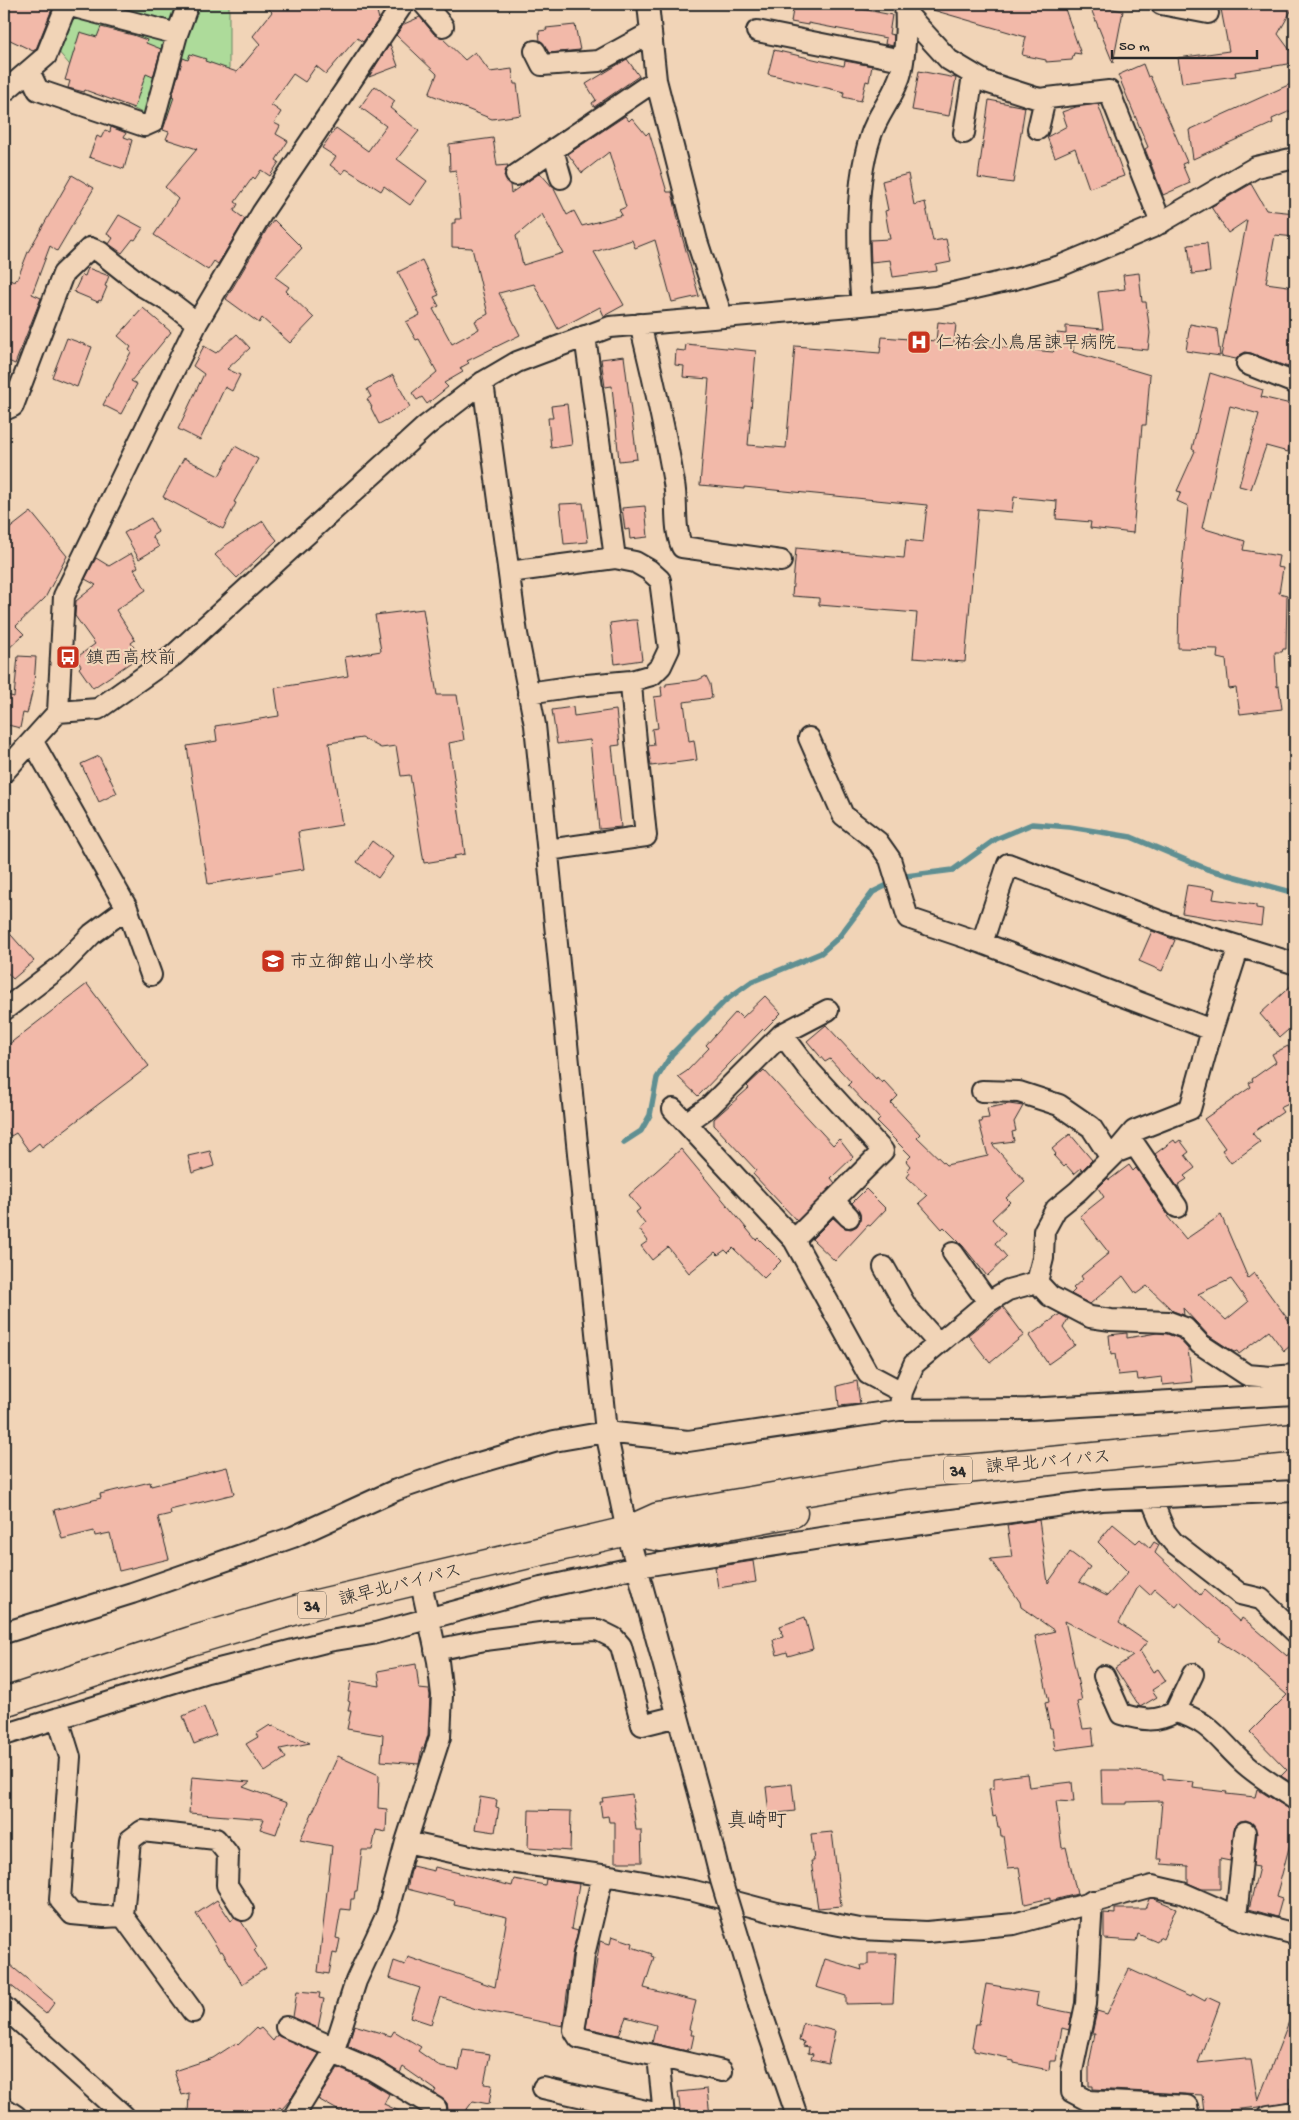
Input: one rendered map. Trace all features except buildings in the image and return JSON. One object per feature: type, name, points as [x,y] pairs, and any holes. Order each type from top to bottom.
[{"type":"highway","name":"諫早北バイパス","points":[[4,1702],[191,1641],[308,1606],[627,1531],[658,1517],[901,1475],[1295,1438]]},
{"type":"highway","name":"諫早北バイパス","points":[[627,1531],[660,1537],[902,1493],[1069,1474],[1295,1456]]},
{"type":"street","points":[[4,92],[46,56],[67,4],[178,34]]},
{"type":"street","points":[[29,71],[38,90],[144,126],[153,122],[188,4]]},
{"type":"street","points":[[4,772],[58,712],[64,596],[197,323],[262,213],[403,4]]},
{"type":"street","points":[[424,4],[443,26]]},
{"type":"street","points":[[648,4],[656,80],[697,241],[722,316]]},
{"type":"street","points":[[1161,4],[1208,13]]},
{"type":"street","points":[[862,305],[857,246],[862,177],[870,136],[899,80],[906,34],[905,8]]},
{"type":"street","points":[[905,8],[949,60],[986,82],[1039,99],[1109,90],[1160,223]]},
{"type":"street","points":[[757,31],[902,60]]},
{"type":"street","points":[[535,51],[542,65],[599,61],[650,33]]},
{"type":"street","points":[[964,133],[972,75]]},
{"type":"street","points":[[516,175],[656,80]]},
{"type":"street","points":[[1038,129],[1045,99]]},
{"type":"street","points":[[553,150],[561,178]]},
{"type":"street","points":[[58,712],[98,709],[173,656],[426,426],[483,382],[517,362],[610,327],[936,297],[1015,279],[1060,266],[1160,223],[1256,167],[1295,158]]},
{"type":"street","points":[[4,410],[13,406],[63,274],[90,248],[100,252],[144,287],[171,303],[197,323]]},
{"type":"street","points":[[640,324],[670,456],[676,491],[677,536],[682,547],[781,561]]},
{"type":"street","points":[[584,336],[615,558]]},
{"type":"street","points":[[1247,364],[1295,383]]},
{"type":"street","points":[[483,382],[517,634],[535,725],[606,1432],[627,1531],[721,1880],[759,2005],[797,2116]]},
{"type":"street","points":[[509,572],[615,558],[635,562],[649,570],[660,580],[669,649],[661,666],[652,674],[631,681],[528,693]]},
{"type":"street","points":[[548,850],[646,836],[640,768],[633,724],[631,681]]},
{"type":"street","points":[[809,738],[842,815],[878,842],[890,858],[908,918],[1212,1030]]},
{"type":"street","points":[[33,742],[127,908],[151,975]]},
{"type":"street","points":[[982,944],[1008,864],[1170,925],[1295,964]]},
{"type":"street","points":[[4,1010],[60,967],[92,934],[127,908]]},
{"type":"street","points":[[1037,1282],[1043,1258],[1044,1231],[1056,1209],[1078,1191],[1114,1155],[1134,1131],[1190,1109],[1212,1030],[1239,946]]},
{"type":"street","points":[[828,1010],[782,1034],[710,1106],[679,1116],[794,1240],[868,1374],[901,1401]]},
{"type":"street","points":[[782,1034],[810,1071],[883,1151],[794,1240]]},
{"type":"street","points":[[982,1091],[1019,1092],[1059,1105],[1091,1127],[1114,1155]]},
{"type":"street","points":[[1114,1155],[1135,1144],[1177,1207]]},
{"type":"street","points":[[834,1201],[849,1217]]},
{"type":"street","points":[[953,1253],[988,1302]]},
{"type":"street","points":[[884,1279],[938,1343]]},
{"type":"street","points":[[901,1401],[914,1364],[988,1302],[1008,1290],[1037,1282]]},
{"type":"street","points":[[1037,1282],[1050,1296],[1090,1317],[1111,1320],[1169,1322],[1185,1328],[1200,1344],[1247,1375],[1271,1377],[1295,1374]]},
{"type":"street","points":[[4,1633],[132,1593],[293,1537],[396,1490],[458,1469],[554,1441],[606,1432],[688,1441],[901,1401],[1027,1409],[1295,1394]]},
{"type":"street","points":[[4,1735],[208,1672],[329,1641],[372,1634],[541,1588],[637,1567],[840,1535],[1101,1500],[1295,1491]]},
{"type":"street","points":[[1152,1498],[1165,1532],[1173,1542],[1240,1594],[1261,1599],[1295,1632]]},
{"type":"street","points":[[294,2116],[334,2051],[356,1981],[387,1914],[406,1842],[440,1737],[442,1695],[435,1650],[420,1579]]},
{"type":"street","points":[[435,1650],[485,1640],[548,1632],[598,1630],[614,1638],[620,1646],[642,1725],[678,1716]]},
{"type":"street","points":[[1104,1676],[1121,1714],[1141,1720],[1163,1719],[1175,1712],[1194,1674]]},
{"type":"street","points":[[1175,1712],[1192,1716],[1212,1730],[1262,1778],[1295,1799]]},
{"type":"street","points":[[58,1718],[70,1757],[60,1900],[72,1914],[104,1917],[123,1916]]},
{"type":"street","points":[[193,2012],[123,1916],[130,1840],[142,1831],[216,1839],[228,1854],[228,1884],[243,1910]]},
{"type":"street","points":[[1236,1917],[1244,1832]]},
{"type":"street","points":[[406,1842],[479,1858],[603,1875],[694,1891],[777,1914],[860,1929],[927,1932],[1014,1924],[1152,1886],[1182,1893],[1236,1917],[1295,1934]]},
{"type":"street","points":[[603,1875],[584,1956],[580,2002],[574,2030],[578,2038],[722,2071]]},
{"type":"street","points":[[1092,1901],[1086,2004],[1072,2072],[1072,2092],[1089,2101],[1187,2106],[1189,2116]]},
{"type":"street","points":[[4,2007],[124,2116]]},
{"type":"street","points":[[286,2027],[371,2069],[436,2108]]},
{"type":"street","points":[[543,2088],[664,2115],[658,2056]]},
{"type":"street","points":[[4,2108],[16,2116]]},
{"type":"street","points":[[1269,2116],[1295,2112]]},
{"type":"green space","points":[[41,4],[229,4],[229,91],[187,120],[142,113],[85,83],[47,38]]},
{"type":"waterway","points":[[624,1142],[641,1131],[650,1115],[657,1078],[672,1054],[726,1000],[751,982],[821,953],[839,937],[873,892],[906,876],[953,870],[996,839],[1032,824],[1070,827],[1131,837],[1207,869],[1295,893]]},
{"type":"place","name":"仁祐会小鳥居諫早病院","points":[[919,342]]},
{"type":"place","name":"鎮西高校前","points":[[68,657]]},
{"type":"place","name":"市立御館山小学校","points":[[273,961]]},
{"type":"district","name":"真崎町","points":[[757,1819]]}]
